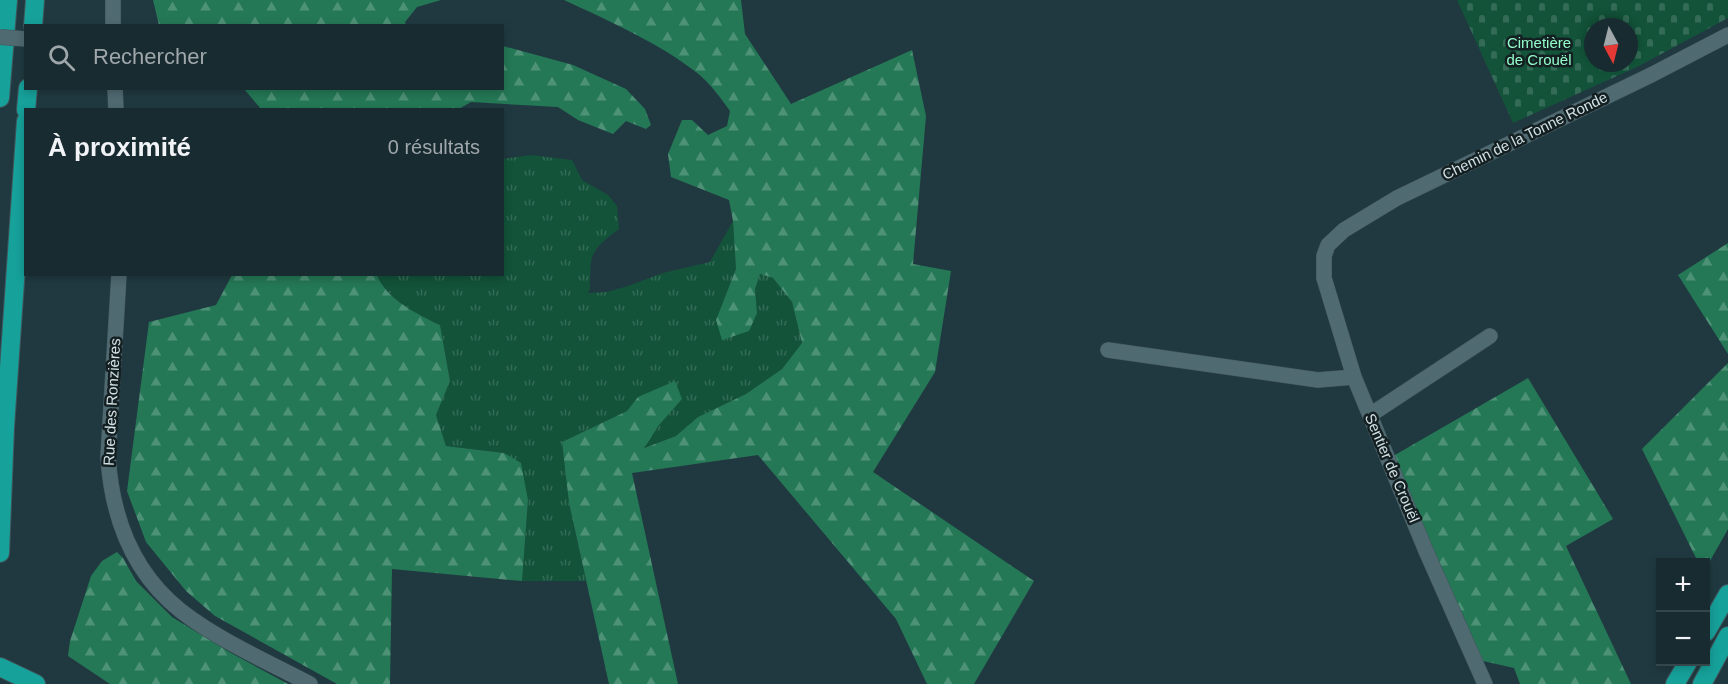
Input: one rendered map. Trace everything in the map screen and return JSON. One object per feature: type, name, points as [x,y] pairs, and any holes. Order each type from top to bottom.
[{"type":"highway","points":[[0,35],[7,0]]},
{"type":"highway","points":[[0,98],[7,0]]},
{"type":"highway","points":[[33,24],[35,0]]},
{"type":"highway","points":[[26,108],[28,90]]},
{"type":"highway","points":[[0,553],[4,427],[24,149]]},
{"type":"highway","points":[[1710,625],[1728,594]]},
{"type":"highway","points":[[1702,684],[1728,636]]},
{"type":"highway","points":[[1675,684],[1687,666]]},
{"type":"highway","points":[[1684,684],[1689,666]]},
{"type":"highway","points":[[0,667],[29,683]]},
{"type":"highway","points":[[0,672],[29,683]]},
{"type":"street","points":[[113,0],[113,24]]},
{"type":"street","points":[[0,35],[24,39]]},
{"type":"street","name":"Chemin de la Tonne Ronde","points":[[1328,245],[1344,230],[1396,198],[1651,75],[1728,35]]},
{"type":"street","points":[[115,90],[116,108]]},
{"type":"street","name":"Sentier de Crouël","points":[[1328,245],[1324,256],[1324,278],[1354,376],[1426,551],[1485,684]]},
{"type":"street","name":"Rue des Ronzières","points":[[119,276],[108,457],[114,506],[134,556],[147,575],[181,610],[209,630],[310,684]]},
{"type":"street","points":[[1370,415],[1490,336]]},
{"type":"street","points":[[1108,350],[1318,380],[1354,376]]},
{"type":"green space","points":[[153,0],[441,0],[417,7],[406,24],[159,24]]},
{"type":"green space","points":[[564,0],[741,0],[745,34],[791,104],[912,50],[926,116],[913,264],[951,271],[935,372],[873,472],[1034,581],[974,684],[927,684],[896,619],[758,455],[632,473],[678,684],[609,684],[569,503],[562,442],[627,411],[638,397],[675,381],[682,399],[659,425],[644,448],[676,436],[698,417],[746,394],[782,369],[802,343],[792,302],[773,278],[760,274],[755,289],[757,313],[749,331],[722,340],[716,320],[736,269],[733,221],[729,200],[671,177],[668,154],[682,120],[692,120],[708,135],[727,126],[730,111],[719,95],[696,72],[666,51]]},
{"type":"green space","name":"Cimetière de Crouël","points":[[1457,0],[1728,0],[1728,18],[1638,66],[1638,18],[1584,18],[1584,72],[1626,72],[1513,123]]},
{"type":"green space","points":[[504,46],[573,65],[626,89],[645,109],[651,125],[646,129],[626,121],[613,134],[578,120],[558,107],[471,102],[460,108],[260,108],[245,90],[504,90]]},
{"type":"green space","points":[[530,155],[572,160],[582,180],[608,195],[617,206],[619,229],[597,248],[594,254],[590,268],[588,293],[607,292],[663,273],[710,262],[733,221],[736,269],[716,320],[757,313],[755,289],[760,274],[773,278],[792,302],[802,343],[782,369],[746,394],[698,417],[676,436],[643,448],[659,425],[638,397],[627,411],[562,442],[569,503],[586,581],[522,581],[528,500],[504,453],[446,446],[436,415],[450,381],[440,325],[412,311],[395,298],[381,284],[377,276],[504,276],[504,159]]},
{"type":"green space","points":[[1728,243],[1728,354],[1678,275]]},
{"type":"green space","points":[[231,276],[377,276],[381,284],[395,298],[412,311],[440,325],[450,381],[436,415],[446,446],[504,453],[521,463],[528,500],[522,581],[392,569],[390,684],[337,684],[215,616],[186,591],[146,542],[127,491],[149,322],[216,305]]},
{"type":"green space","points":[[1728,363],[1728,529],[1710,561],[1710,558],[1696,558],[1642,449]]},
{"type":"green space","points":[[1528,378],[1613,519],[1566,546],[1631,684],[1520,684],[1514,668],[1474,659],[1388,459]]},
{"type":"green space","points":[[117,552],[136,581],[172,617],[288,684],[110,684],[68,656],[70,641],[91,576],[102,561]]}]
